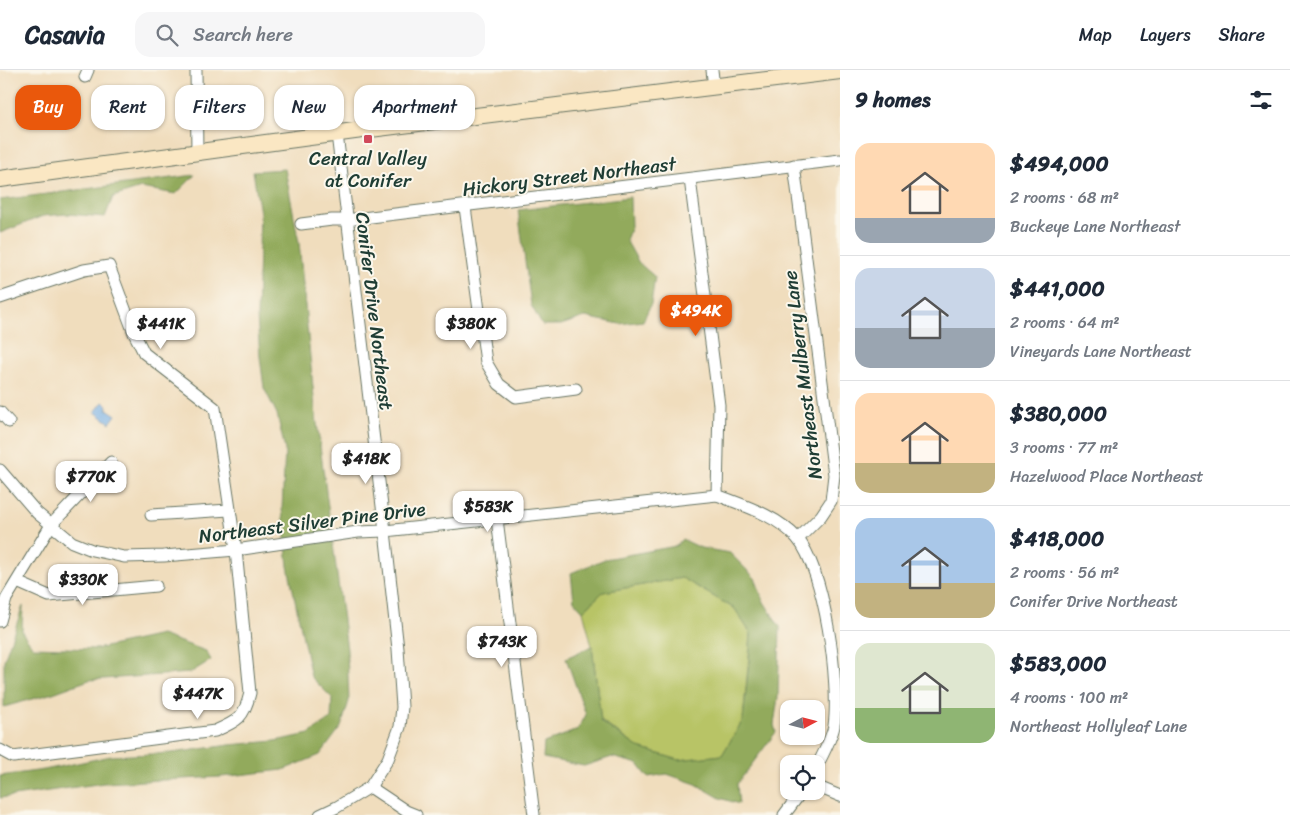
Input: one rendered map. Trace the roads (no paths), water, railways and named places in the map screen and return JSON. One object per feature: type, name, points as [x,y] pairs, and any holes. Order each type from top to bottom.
[{"type":"main road","points":[[0,179],[337,134],[840,71]]},
{"type":"street","points":[[196,70],[198,152]]},
{"type":"street","points":[[712,70],[714,87]]},
{"type":"street","name":"Conifer Drive Northeast","points":[[320,815],[370,787],[388,759],[400,727],[402,706],[398,649],[385,531],[337,134]]},
{"type":"street","name":"Hickory Street Northeast","points":[[301,224],[840,160]]},
{"type":"street","name":"Northeast Mulberry Lane","points":[[794,165],[834,475],[831,501],[821,516],[798,539]]},
{"type":"street","points":[[690,179],[719,405],[717,495]]},
{"type":"street","points":[[465,206],[486,362],[499,384],[516,397],[576,389]]},
{"type":"street","points":[[0,298],[84,270],[109,266],[134,333],[144,353],[215,408],[236,550],[250,693],[246,707],[236,722],[215,731],[13,757],[0,750]]},
{"type":"street","points":[[0,412],[9,422]]},
{"type":"street","points":[[0,621],[3,595],[17,582],[51,526],[111,462]]},
{"type":"street","name":"Northeast Silver Pine Drive","points":[[0,470],[37,513],[72,542],[92,550],[124,557],[236,550],[358,532],[385,531],[717,495],[765,514],[781,524],[798,539],[810,562],[822,593],[835,683],[834,728],[822,755]]},
{"type":"street","points":[[151,515],[229,510]]},
{"type":"street","points":[[497,519],[534,815]]},
{"type":"street","points":[[17,582],[49,596],[156,586]]},
{"type":"street","points":[[370,787],[406,811],[416,815]]},
{"type":"street","points":[[825,790],[840,796]]},
{"type":"street","points":[[784,815],[795,800]]},
{"type":"water","points":[[103,402],[108,406],[107,409],[116,415],[110,423],[95,412]]},
{"type":"place","name":"Central Valley at Conifer","points":[[368,139]]}]
